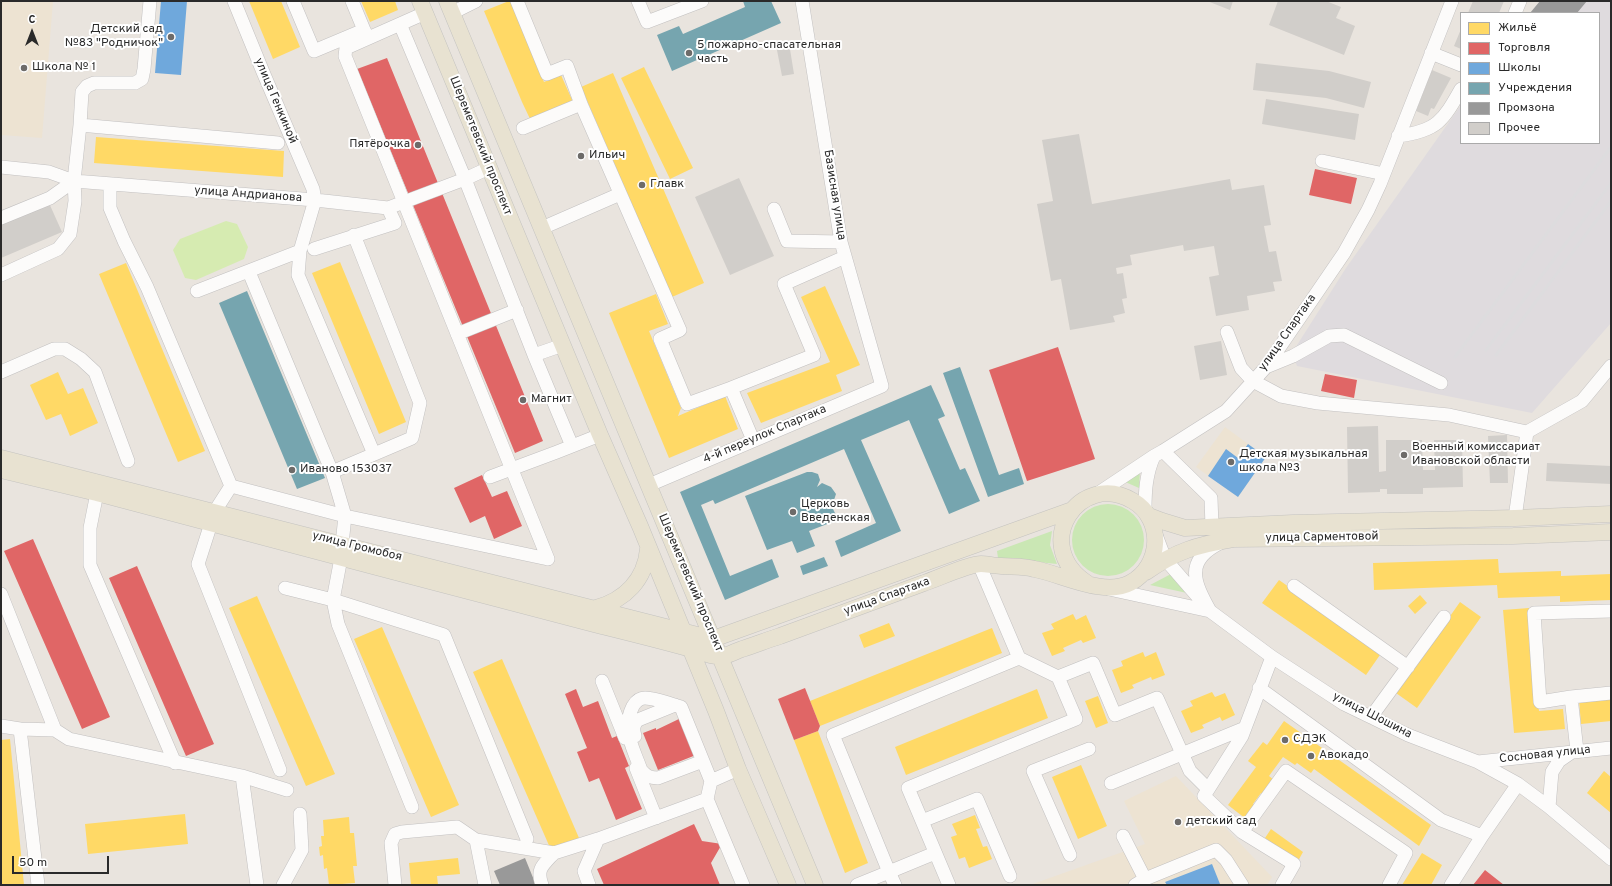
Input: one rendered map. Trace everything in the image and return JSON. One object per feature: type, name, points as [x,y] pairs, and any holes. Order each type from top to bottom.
[{"type":"main road","name":"Шереметевский проспект","points":[[422,7],[690,649],[738,769],[788,885]]},
{"type":"main road","name":"Шереметевский проспект","points":[[449,7],[714,639],[815,885]]},
{"type":"main road","points":[[539,290],[564,281]]},
{"type":"main road","name":"улица Громобоя","points":[[1,458],[342,551],[690,649]]},
{"type":"main road","name":"улица Громобоя","points":[[1,470],[97,493],[213,517]]},
{"type":"main road","points":[[1112,493],[1122,495],[1138,504],[1147,513],[1156,534],[1156,546],[1153,558],[1147,568],[1139,577],[1121,587],[1094,586],[1077,577],[1063,556],[1061,544],[1065,520],[1072,510],[1082,501],[1094,496],[1112,493]]},
{"type":"main road","name":"улица Спартака","points":[[714,639],[1072,510]]},
{"type":"main road","name":"улица Сарментовой","points":[[1147,513],[1162,522],[1185,528],[1293,523],[1515,518],[1611,514]]},
{"type":"main road","points":[[1513,536],[1515,518]]},
{"type":"main road","name":"улица Сарментовой","points":[[1139,577],[1165,559],[1192,548],[1233,539],[1513,536],[1611,532]]},
{"type":"main road","points":[[596,608],[608,605],[618,600],[633,586],[642,573],[647,559],[648,548]]},
{"type":"main road","name":"улица Громобоя","points":[[342,551],[596,608],[714,639]]},
{"type":"main road","name":"улица Спартака","points":[[721,657],[979,564],[1031,568],[1094,586]]},
{"type":"main road","points":[[690,649],[721,657]]},
{"type":"street","points":[[1,275],[58,248],[70,234],[75,201],[74,181],[82,92],[87,86],[94,83],[135,83],[142,79],[150,1]]},
{"type":"street","name":"улица Генкиной","points":[[234,1],[262,72],[313,189],[316,200]]},
{"type":"street","points":[[293,1],[314,51],[400,24],[422,7]]},
{"type":"street","points":[[352,1],[365,34]]},
{"type":"street","points":[[449,7],[476,1]]},
{"type":"street","points":[[517,1],[547,74],[567,66],[581,104],[680,330],[660,339],[687,404],[814,355],[784,284],[845,257]]},
{"type":"street","points":[[638,1],[647,22],[702,1]]},
{"type":"street","name":"Базисная улица","points":[[802,1],[841,242],[882,386]]},
{"type":"street","name":"улица Спартака","points":[[1094,496],[1226,411],[1266,367],[1344,254],[1368,210],[1384,174],[1452,1]]},
{"type":"street","points":[[1515,12],[1520,1]]},
{"type":"street","points":[[400,24],[465,179],[534,355],[572,446]]},
{"type":"street","points":[[231,486],[345,516],[548,559],[403,203],[345,56],[346,48],[365,34]]},
{"type":"street","points":[[1431,53],[1460,65]]},
{"type":"street","points":[[1398,136],[1418,134],[1435,125],[1446,115],[1460,91]]},
{"type":"street","points":[[523,128],[581,104]]},
{"type":"street","points":[[80,126],[278,142]]},
{"type":"street","points":[[1322,161],[1384,174]]},
{"type":"street","name":"улица Андрианова","points":[[1,167],[49,172],[74,181],[316,200],[388,208],[465,179],[489,168]]},
{"type":"street","points":[[1,218],[50,198],[74,181]]},
{"type":"street","points":[[110,184],[110,208],[124,241],[147,287],[231,486]]},
{"type":"street","points":[[542,228],[620,194]]},
{"type":"street","points":[[316,200],[300,251],[298,275],[374,454]]},
{"type":"street","points":[[314,249],[395,223],[388,208]]},
{"type":"street","points":[[774,209],[787,241],[841,242]]},
{"type":"street","points":[[332,472],[412,438],[420,403],[354,235]]},
{"type":"street","points":[[197,291],[300,251]]},
{"type":"street","points":[[249,272],[332,472],[345,516],[342,551],[333,600],[338,624],[412,807]]},
{"type":"street","points":[[457,334],[517,310]]},
{"type":"street","points":[[1227,332],[1241,368],[1252,381],[1281,396],[1318,402],[1449,416],[1527,432],[1582,401],[1609,371]]},
{"type":"street","points":[[1266,367],[1293,356],[1329,336],[1344,335],[1441,383]]},
{"type":"street","points":[[534,355],[563,345]]},
{"type":"street","points":[[1,372],[54,349],[65,349],[81,359],[95,372],[128,461]]},
{"type":"street","name":"4-й переулок Спартака","points":[[649,485],[882,386]]},
{"type":"street","points":[[731,388],[753,440]]},
{"type":"street","points":[[1515,518],[1527,432]]},
{"type":"street","points":[[490,477],[600,435]]},
{"type":"street","points":[[1147,513],[1146,482],[1148,472],[1158,454],[1211,498],[1212,527]]},
{"type":"street","points":[[231,486],[213,517],[198,564],[280,770]]},
{"type":"street","points":[[97,493],[90,528],[90,564],[175,763]]},
{"type":"street","points":[[1156,534],[1165,559],[1210,611]]},
{"type":"street","points":[[1210,611],[1196,584],[1195,571],[1200,557],[1209,549],[1233,539]]},
{"type":"street","points":[[949,885],[908,788],[1076,719],[1058,676],[1019,658],[979,564]]},
{"type":"street","name":"улица Шошина","points":[[1094,586],[1210,611],[1272,657],[1344,704],[1408,735],[1478,762],[1518,784],[1549,806],[1611,859]]},
{"type":"street","points":[[1294,586],[1408,667]]},
{"type":"street","points":[[285,588],[333,600],[444,636],[527,839]]},
{"type":"street","points":[[1,594],[55,730],[68,740],[242,776],[287,790]]},
{"type":"street","points":[[1611,611],[1534,613],[1540,702],[1611,693]]},
{"type":"street","points":[[1371,717],[1444,617]]},
{"type":"street","points":[[1272,657],[1242,736],[1204,796],[1242,832],[1294,864],[1282,885]]},
{"type":"street","points":[[895,885],[833,735],[1019,658]]},
{"type":"street","points":[[1058,676],[1093,663],[1115,715],[1157,698],[1190,771],[1208,789]]},
{"type":"street","points":[[602,681],[656,818]]},
{"type":"street","points":[[1260,688],[1441,820],[1482,836]]},
{"type":"street","points":[[1549,806],[1552,772],[1559,761],[1575,751],[1571,697]]},
{"type":"street","points":[[703,760],[658,778],[651,778],[645,775],[641,770],[627,730],[628,718],[635,703],[639,699],[646,698],[681,707],[703,760],[711,781],[707,799],[743,885]]},
{"type":"street","points":[[676,705],[638,720],[634,724],[634,735],[648,768],[658,772],[691,758],[703,760]]},
{"type":"street","points":[[1,726],[20,729],[55,730]]},
{"type":"street","points":[[1111,783],[1245,728]]},
{"type":"street","points":[[20,729],[38,885]]},
{"type":"street","points":[[1070,855],[1033,771],[1089,749]]},
{"type":"street","name":"Сосновая улица","points":[[1478,762],[1575,751],[1610,751]]},
{"type":"street","points":[[711,781],[738,769]]},
{"type":"street","points":[[1242,832],[1286,771],[1406,853],[1389,885]]},
{"type":"street","points":[[242,776],[257,885]]},
{"type":"street","points":[[1451,885],[1482,836],[1518,784]]},
{"type":"street","points":[[395,885],[391,843],[395,834],[402,832],[457,827],[476,840],[554,853],[598,839],[707,799]]},
{"type":"street","points":[[922,821],[977,799],[1010,876]]},
{"type":"street","points":[[284,885],[302,850],[300,814]]},
{"type":"street","points":[[1123,836],[1140,882],[1216,850],[1229,864],[1242,885]]},
{"type":"street","points":[[589,885],[584,871],[598,839]]},
{"type":"street","points":[[476,840],[484,885]]},
{"type":"street","points":[[542,885],[539,877],[541,867],[554,853]]},
{"type":"street","points":[[857,885],[935,853]]},
{"type":"shaded area","name":"Школа № 1","points":[[1,1],[53,1],[42,138],[1,135]]},
{"type":"shaded area","points":[[1546,1],[1611,1],[1611,323],[1532,413],[1297,366],[1292,353],[1346,268],[1460,106],[1460,144],[1600,144],[1600,12],[1537,12]]},
{"type":"shaded area","name":"Детская музыкальная школа №3","points":[[1225,427],[1266,457],[1238,497],[1196,467]]},
{"type":"shaded area","name":"детский сад","points":[[1176,776],[1272,877],[1267,885],[1030,885],[1145,844],[1124,801]]},
{"type":"green space","points":[[226,221],[237,224],[248,247],[244,259],[196,280],[185,278],[173,250],[180,239]]},
{"type":"green space","points":[[1140,470],[1139,488],[1123,481]]},
{"type":"green space","points":[[1108,504],[1128,510],[1138,520],[1144,540],[1138,560],[1128,570],[1108,576],[1088,570],[1078,560],[1072,540],[1078,520],[1088,510]]},
{"type":"green space","points":[[1052,531],[1050,545],[1057,564],[998,558],[997,551]]},
{"type":"green space","points":[[1171,574],[1187,593],[1150,585]]},
{"type":"building: Жильё","points":[[249,1],[281,1],[300,47],[273,59]]},
{"type":"building: Жильё","points":[[361,1],[395,1],[398,10],[370,22]]},
{"type":"building: Жильё","points":[[511,1],[544,82],[561,75],[573,102],[531,121],[484,11]]},
{"type":"building: Жильё","points":[[644,67],[693,168],[670,179],[621,78]]},
{"type":"building: Жильё","name":"Главк","points":[[613,73],[704,283],[672,297],[581,87]]},
{"type":"building: Жильё","points":[[96,137],[284,151],[283,177],[94,163]]},
{"type":"building: Жильё","points":[[340,262],[406,422],[379,434],[312,273]]},
{"type":"building: Жильё","points":[[126,263],[205,451],[178,462],[99,274]]},
{"type":"building: Жильё","points":[[825,286],[860,365],[836,375],[842,391],[761,423],[747,393],[830,362],[801,297]]},
{"type":"building: Жильё","points":[[656,294],[668,324],[649,331],[681,408],[678,416],[725,396],[738,429],[669,458],[609,313]]},
{"type":"building: Жильё","points":[[58,372],[68,394],[83,388],[98,423],[70,436],[61,414],[46,420],[30,385]]},
{"type":"building: Жильё","points":[[1498,559],[1499,573],[1561,571],[1561,576],[1611,574],[1611,600],[1560,602],[1560,596],[1498,598],[1497,585],[1374,590],[1373,563]]},
{"type":"building: Жильё","points":[[1279,580],[1382,652],[1366,675],[1262,603]]},
{"type":"building: Жильё","points":[[1420,595],[1427,603],[1415,614],[1408,606]]},
{"type":"building: Жильё","points":[[257,596],[335,774],[306,786],[229,608]]},
{"type":"building: Жильё","points":[[1460,602],[1481,617],[1417,708],[1396,693]]},
{"type":"building: Жильё","points":[[1529,608],[1539,711],[1563,709],[1565,729],[1514,733],[1503,610]]},
{"type":"building: Жильё","points":[[1073,614],[1076,620],[1086,615],[1096,638],[1083,643],[1081,640],[1063,648],[1065,651],[1052,656],[1042,633],[1054,629],[1051,624]]},
{"type":"building: Жильё","points":[[889,623],[895,636],[864,648],[859,635]]},
{"type":"building: Жильё","points":[[382,627],[459,805],[431,817],[354,639]]},
{"type":"building: Жильё","points":[[992,628],[1002,653],[820,726],[810,701]]},
{"type":"building: Жильё","points":[[1143,652],[1145,657],[1156,652],[1165,675],[1152,680],[1151,677],[1132,685],[1134,688],[1121,693],[1112,670],[1123,666],[1121,661]]},
{"type":"building: Жильё","points":[[502,659],[579,838],[551,850],[473,672]]},
{"type":"building: Жильё","points":[[1037,689],[1048,718],[906,775],[895,747]]},
{"type":"building: Жильё","points":[[1212,692],[1215,697],[1225,693],[1235,715],[1222,721],[1220,717],[1202,725],[1204,728],[1191,733],[1181,711],[1193,706],[1190,701]]},
{"type":"building: Жильё","points":[[1098,696],[1108,723],[1096,728],[1085,701]]},
{"type":"building: Жильё","points":[[1611,697],[1611,721],[1581,724],[1579,700]]},
{"type":"building: Жильё","points":[[1284,721],[1431,825],[1419,846],[1314,769],[1311,773],[1297,763],[1295,765],[1283,757],[1269,776],[1274,780],[1264,794],[1261,793],[1253,804],[1256,806],[1246,819],[1228,805],[1256,767],[1248,761],[1263,742],[1267,745]]},
{"type":"building: Жильё","points":[[818,731],[868,863],[845,873],[794,740]]},
{"type":"building: Жильё","points":[[10,739],[24,885],[1,885],[1,740]]},
{"type":"building: Жильё","points":[[1081,765],[1107,826],[1078,839],[1052,777]]},
{"type":"building: Жильё","points":[[1604,771],[1611,777],[1611,813],[1587,793]]},
{"type":"building: Жильё","points":[[185,814],[188,844],[88,854],[85,824]]},
{"type":"building: Жильё","points":[[975,815],[980,828],[976,829],[983,847],[987,846],[992,859],[969,868],[965,857],[959,859],[951,837],[957,835],[952,824]]},
{"type":"building: Жильё","points":[[349,817],[350,833],[354,833],[357,866],[353,866],[355,883],[329,885],[327,868],[324,869],[323,855],[320,856],[319,847],[322,846],[321,836],[324,836],[323,820]]},
{"type":"building: Жильё","points":[[1271,829],[1303,852],[1298,861],[1265,838]]},
{"type":"building: Жильё","points":[[1422,853],[1442,865],[1431,885],[1402,885]]},
{"type":"building: Жильё","points":[[458,858],[460,874],[437,876],[438,885],[411,885],[409,863]]},
{"type":"building: Торговля","points":[[387,58],[543,441],[515,453],[357,69]]},
{"type":"building: Торговля","points":[[1315,169],[1357,178],[1351,204],[1309,195]]},
{"type":"building: Торговля","points":[[1058,347],[1095,459],[1027,481],[989,370]]},
{"type":"building: Торговля","points":[[1325,374],[1357,380],[1354,398],[1321,391]]},
{"type":"building: Торговля","points":[[482,475],[492,497],[507,491],[522,526],[494,539],[485,516],[470,523],[454,488]]},
{"type":"building: Торговля","points":[[33,539],[110,717],[82,729],[4,551]]},
{"type":"building: Торговля","points":[[137,566],[214,744],[186,756],[109,578]]},
{"type":"building: Торговля","points":[[805,688],[820,726],[818,731],[794,740],[778,699]]},
{"type":"building: Торговля","points":[[576,689],[583,707],[598,701],[612,738],[617,736],[629,766],[625,768],[642,809],[616,820],[599,778],[589,782],[577,752],[587,748],[565,694]]},
{"type":"building: Торговля","points":[[681,718],[696,755],[658,770],[643,733],[656,728],[656,730]]},
{"type":"building: Торговля","points":[[694,824],[702,841],[722,844],[711,863],[720,885],[604,885],[597,869]]},
{"type":"building: Торговля","points":[[1485,870],[1504,885],[1473,885]]},
{"type":"building: Школы","name":"Детский сад №83 \"Родничок\"","points":[[161,1],[187,1],[181,75],[155,73]]},
{"type":"building: Школы","name":"Детская музыкальная школа №3","points":[[1248,444],[1266,457],[1238,497],[1208,476],[1226,449],[1238,458]]},
{"type":"building: Школы","points":[[1212,864],[1220,884],[1167,885],[1165,882]]},
{"type":"building: Учреждения","name":"5 пожарно-спасательная часть","points":[[743,1],[771,1],[781,23],[672,71],[657,35],[679,26],[683,34],[745,7]]},
{"type":"building: Учреждения","points":[[247,291],[325,478],[297,489],[219,303]]},
{"type":"building: Учреждения","points":[[960,367],[999,475],[1019,468],[1024,484],[988,497],[943,373]]},
{"type":"building: Учреждения","points":[[931,385],[945,416],[938,419],[960,470],[965,468],[980,501],[949,514],[909,420],[861,440],[901,531],[841,557],[835,541],[876,523],[844,449],[715,504],[713,500],[701,505],[730,576],[772,559],[779,577],[725,600],[680,492]]},
{"type":"building: Учреждения","name":"Церковь Введенская","points":[[807,472],[818,474],[820,480],[817,487],[822,483],[831,487],[836,494],[833,503],[825,508],[833,509],[836,515],[835,521],[809,531],[815,546],[797,553],[792,541],[767,550],[745,496]]},
{"type":"building: Учреждения","points":[[824,557],[828,566],[803,575],[800,566]]},
{"type":"building: Промзона","points":[[1540,1],[1587,1],[1578,12],[1531,12]]},
{"type":"building: Промзона","points":[[525,858],[536,885],[500,885],[494,871]]},
{"type":"building: Прочее","points":[[1207,1],[1233,1],[1230,10]]},
{"type":"building: Прочее","points":[[1278,1],[1326,1],[1341,7],[1336,18],[1355,26],[1344,55],[1269,25]]},
{"type":"building: Прочее","points":[[1473,1],[1504,1],[1499,12],[1468,12]]},
{"type":"building: Прочее","points":[[1460,31],[1460,49],[1454,46]]},
{"type":"building: Прочее","points":[[789,43],[794,74],[782,76],[776,45]]},
{"type":"building: Прочее","points":[[1256,63],[1329,71],[1371,82],[1364,108],[1326,98],[1253,90]]},
{"type":"building: Прочее","points":[[1432,70],[1451,78],[1434,109],[1431,108],[1428,116],[1416,111]]},
{"type":"building: Прочее","points":[[1266,99],[1359,114],[1355,140],[1262,124]]},
{"type":"building: Прочее","points":[[1079,134],[1092,204],[1230,179],[1232,190],[1264,185],[1271,225],[1264,226],[1269,252],[1276,251],[1282,281],[1273,282],[1275,291],[1247,296],[1249,310],[1216,316],[1209,277],[1219,275],[1214,246],[1184,251],[1183,245],[1130,255],[1132,265],[1116,268],[1117,274],[1123,273],[1127,298],[1122,299],[1125,313],[1113,316],[1115,322],[1070,330],[1061,279],[1051,281],[1037,204],[1053,201],[1042,140]]},
{"type":"building: Прочее","points":[[739,178],[774,256],[730,275],[695,197]]},
{"type":"building: Прочее","points":[[49,203],[62,232],[1,258],[1,224]]},
{"type":"building: Прочее","points":[[1221,341],[1227,375],[1200,380],[1194,346]]},
{"type":"building: Прочее","name":"Военный комиссариат Ивановской области","points":[[1378,426],[1379,472],[1386,471],[1386,440],[1422,440],[1423,470],[1435,470],[1434,440],[1462,440],[1463,487],[1423,488],[1423,494],[1387,494],[1387,489],[1380,489],[1380,492],[1348,493],[1347,427]]},
{"type":"building: Прочее","points":[[1507,435],[1508,483],[1490,483],[1488,436]]},
{"type":"building: Прочее","points":[[1547,463],[1611,466],[1611,484],[1546,481]]},
{"type":"railway","points":[[1455,357],[1611,147]]},
{"type":"railway","points":[[1486,350],[1611,183]]},
{"type":"railway","points":[[1496,355],[1611,201]]},
{"type":"place","name":"Детский сад №83 \"Родничок\"","points":[[171,37]]},
{"type":"place","name":"5 пожарно-спасательная часть","points":[[689,53]]},
{"type":"place","name":"Школа № 1","points":[[24,68]]},
{"type":"place","name":"Пятёрочка","points":[[418,145]]},
{"type":"place","name":"Ильич","points":[[581,156]]},
{"type":"place","name":"Главк","points":[[642,185]]},
{"type":"place","name":"Магнит","points":[[523,400]]},
{"type":"place","name":"Военный комиссариат Ивановской области","points":[[1404,455]]},
{"type":"place","name":"Детская музыкальная школа №3","points":[[1231,462]]},
{"type":"place","name":"Иваново 153037","points":[[292,470]]},
{"type":"place","name":"Церковь Введенская","points":[[793,512]]},
{"type":"place","name":"СДЭК","points":[[1285,740]]},
{"type":"place","name":"Авокадо","points":[[1311,756]]},
{"type":"place","name":"детский сад","points":[[1178,822]]}]
